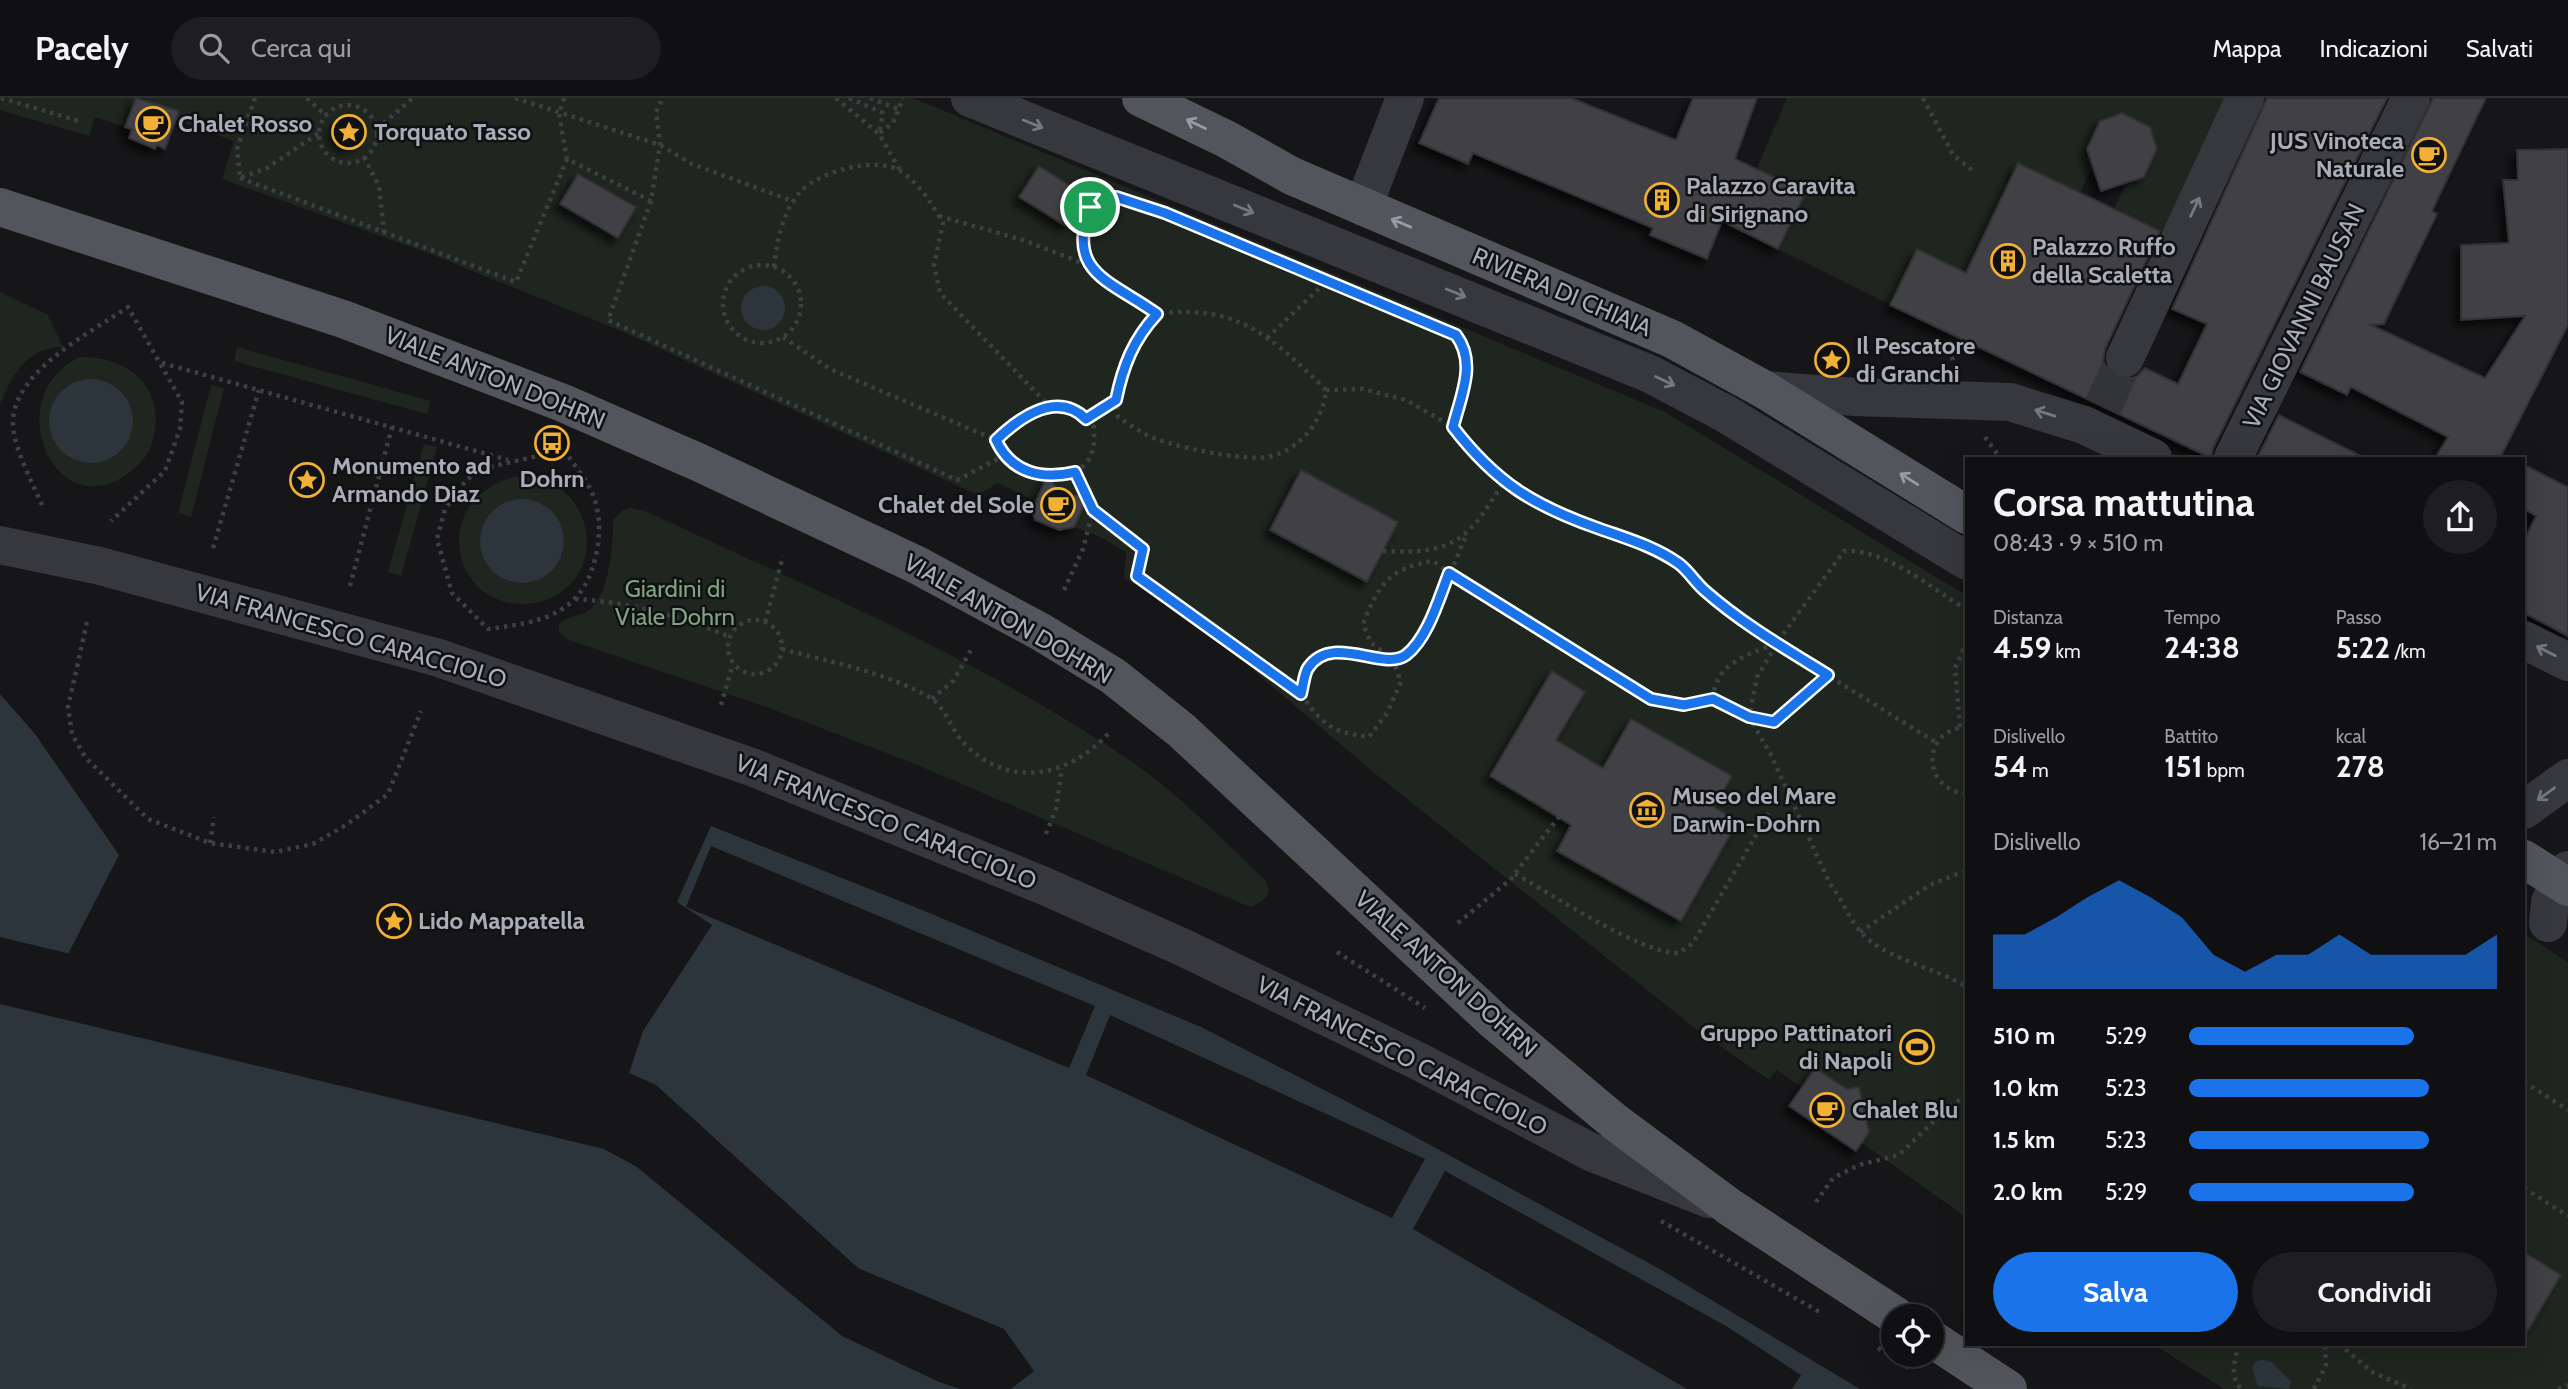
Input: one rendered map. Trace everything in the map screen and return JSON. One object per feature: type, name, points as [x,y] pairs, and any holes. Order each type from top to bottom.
[{"type":"main road","name":"RIVIERA DI CHIAIA","points":[[1141,98],[1226,139],[1292,176],[1643,326],[1765,390],[1965,514]]},
{"type":"main road","name":"VIALE ANTON DOHRN","points":[[0,207],[343,319],[563,403],[700,463],[917,565],[1041,632],[1113,676],[1181,730],[1494,1021],[1615,1122],[1731,1208],[1881,1328]]},
{"type":"main road","points":[[2525,860],[2565,880]]},
{"type":"main road","points":[[1944,1363],[2008,1389]]},
{"type":"street","points":[[970,98],[1472,299],[1677,386],[1965,560]]},
{"type":"street","points":[[1363,207],[1405,98]]},
{"type":"street","points":[[2125,358],[2245,98]]},
{"type":"street","name":"VIA GIOVANNI BAUSAN","points":[[2233,457],[2411,98]]},
{"type":"street","points":[[1765,390],[1855,397],[2010,402],[2098,417],[2152,457]]},
{"type":"street","name":"VIA FRANCESCO CARACCIOLO","points":[[0,545],[100,566],[439,658],[754,768],[1042,885],[1169,941],[1401,1053],[1591,1152],[1731,1208]]},
{"type":"street","points":[[2525,641],[2568,663]]},
{"type":"street","points":[[2525,809],[2568,778]]},
{"type":"street","points":[[2546,922],[2550,902],[2565,880]]},
{"type":"path","points":[[1,98],[82,122]]},
{"type":"path","points":[[240,178],[237,149],[254,98]]},
{"type":"path","points":[[307,98],[326,116]]},
{"type":"path","points":[[377,128],[413,98]]},
{"type":"path","points":[[515,98],[660,145],[692,164],[795,202]]},
{"type":"path","points":[[240,178],[516,282],[567,159],[559,114],[564,98]]},
{"type":"path","points":[[663,98],[656,112],[660,145],[651,201],[608,320],[957,480],[1003,456]]},
{"type":"path","points":[[836,98],[879,134],[901,171],[927,196],[943,223],[934,265],[940,293],[961,318],[1051,408]]},
{"type":"path","points":[[849,98],[883,113],[879,134]]},
{"type":"path","points":[[870,98],[898,109]]},
{"type":"path","points":[[879,134],[893,123],[903,98]]},
{"type":"path","points":[[1923,98],[1953,155],[1976,173]]},
{"type":"path","points":[[240,178],[267,168],[319,134],[326,116],[341,106],[360,107],[368,112],[377,128],[374,147],[364,157],[351,162],[333,158],[326,152],[319,134]]},
{"type":"path","points":[[364,157],[379,186],[384,232]]},
{"type":"path","points":[[567,159],[651,201]]},
{"type":"path","points":[[774,267],[783,221],[802,191],[836,172],[869,163],[901,171]]},
{"type":"path","points":[[1129,201],[1116,197],[1090,207],[1080,232],[1083,256],[1104,281],[1157,314],[1190,310],[1227,317],[1257,329],[1326,390],[1363,388],[1406,400],[1453,427],[1478,460],[1517,492],[1556,513],[1642,542],[1681,565],[1704,590],[1777,644],[1937,743]]},
{"type":"path","points":[[938,215],[1024,240],[1091,266]]},
{"type":"path","points":[[750,267],[774,267],[794,283],[800,295],[801,309],[797,322],[783,337],[765,343],[739,336],[731,328],[723,304],[730,281],[739,272],[750,267]]},
{"type":"path","points":[[1314,278],[1337,287]]},
{"type":"path","points":[[1267,338],[1326,282]]},
{"type":"path","points":[[42,505],[13,432],[14,412],[21,392],[36,372],[128,307],[162,362],[182,402],[180,429],[165,471],[111,521]]},
{"type":"path","points":[[1157,314],[1140,332],[1122,367],[1116,400],[1118,417],[1155,438],[1211,452],[1265,457],[1293,447],[1318,422],[1326,390]]},
{"type":"path","points":[[1444,331],[1456,335],[1468,356],[1468,369],[1453,427]]},
{"type":"path","points":[[783,337],[830,369],[996,440],[1003,456],[1027,473],[1056,476],[1075,472],[1088,460],[1094,445],[1094,427],[1079,412],[1039,408],[1016,421],[996,440]]},
{"type":"path","points":[[162,362],[510,461]]},
{"type":"path","points":[[213,548],[258,390]]},
{"type":"path","points":[[1086,419],[1116,400]]},
{"type":"path","points":[[350,586],[392,427]]},
{"type":"path","points":[[564,450],[595,499],[600,539],[588,583],[561,610],[534,623],[488,629],[452,593],[437,539],[445,509],[466,480],[485,468],[510,461],[564,450]]},
{"type":"path","points":[[1075,472],[1093,510],[1143,549],[1137,576],[1301,694],[1315,715],[1339,733],[1369,737],[1387,713],[1401,682],[1393,659],[1371,643],[1363,624],[1372,603],[1398,569],[1433,561],[1651,699],[1684,705],[1713,699],[1749,717],[1774,722],[1828,675]]},
{"type":"path","points":[[1301,694],[1308,668],[1322,656],[1349,652],[1393,659],[1405,656],[1420,637],[1465,538],[1484,514],[1504,481]]},
{"type":"path","points":[[1064,590],[1083,549],[1093,510]]},
{"type":"path","points":[[1383,551],[1430,549],[1465,538]]},
{"type":"path","points":[[1965,609],[1874,555],[1863,550],[1844,551],[1777,644],[1757,677],[1749,717],[1770,753],[1830,884],[1845,903],[1860,932],[1877,945],[1947,974],[1965,986]]},
{"type":"path","points":[[765,622],[783,556]]},
{"type":"path","points":[[574,598],[598,600],[687,619],[730,637]]},
{"type":"path","points":[[749,621],[765,622],[778,633],[782,649],[775,666],[758,674],[749,674],[733,664],[729,655],[730,637],[741,624],[749,621]]},
{"type":"path","points":[[87,622],[68,707],[72,734],[85,757],[148,819],[210,843],[275,852],[313,844],[346,825],[388,794],[421,711]]},
{"type":"path","points":[[1713,699],[1718,676],[1739,657],[1777,644]]},
{"type":"path","points":[[1960,727],[1955,668],[1965,646]]},
{"type":"path","points":[[782,649],[908,687],[932,699],[963,743],[998,766],[1021,774],[1062,768],[1088,753],[1108,734]]},
{"type":"path","points":[[932,699],[953,681],[971,650]]},
{"type":"path","points":[[721,705],[733,664]]},
{"type":"path","points":[[1965,727],[1949,731],[1937,743],[1932,758],[1937,778],[1955,792],[1965,794]]},
{"type":"path","points":[[1046,834],[1056,809],[1062,768]]},
{"type":"path","points":[[1458,923],[1515,874],[1575,796]]},
{"type":"path","points":[[1515,874],[1621,932],[1651,946],[1679,953],[1693,943],[1769,813]]},
{"type":"path","points":[[210,843],[214,817]]},
{"type":"path","points":[[1860,932],[1930,885],[1965,871]]},
{"type":"path","points":[[1337,952],[1435,1014]]},
{"type":"path","points":[[2525,1083],[2568,1110]]},
{"type":"path","points":[[1816,1202],[1833,1178],[1859,1165],[1899,1155],[1942,1113],[1965,1096]]},
{"type":"path","points":[[2525,1189],[2568,1216]]},
{"type":"path","points":[[1651,1215],[1831,1319]]},
{"type":"path","points":[[2238,1346],[2233,1365],[2236,1384],[2242,1389]]},
{"type":"path","points":[[2314,1389],[2326,1365],[2325,1346]]},
{"type":"path","points":[[2341,1346],[2372,1372],[2411,1389]]},
{"type":"path","points":[[2558,1389],[2568,1385]]},
{"type":"green space","points":[[0,98],[142,98],[125,127],[95,117],[89,136],[0,110]]},
{"type":"green space","points":[[143,98],[913,98],[1665,412],[1965,595],[1965,1217],[1862,1143],[1866,1137],[1845,1122],[1853,1111],[1864,1108],[1859,1087],[1847,1089],[1816,1068],[1802,1087],[1776,1070],[1769,1080],[1696,1029],[1372,771],[1240,659],[1175,610],[1124,578],[1126,552],[1100,537],[1074,527],[1082,508],[1077,495],[1068,498],[1059,493],[1036,501],[998,483],[978,495],[626,333],[428,253],[222,179],[234,141],[176,120],[179,111],[171,108],[169,113],[149,105],[150,101]]},
{"type":"green space","points":[[1787,98],[2228,98],[2164,233],[2114,209],[2125,186],[2122,184],[2144,176],[2157,149],[2149,127],[2122,113],[2100,121],[2087,149],[2094,171],[2091,170],[2080,193],[2018,163],[1939,329],[1732,226]]},
{"type":"green space","points":[[0,292],[48,315],[63,347],[40,352],[22,365],[0,405]]},
{"type":"green space","points":[[237,347],[431,401],[427,414],[234,361]]},
{"type":"green space","points":[[80,357],[99,358],[131,371],[142,381],[155,410],[155,427],[146,456],[123,477],[97,486],[75,482],[57,468],[44,448],[39,423],[43,398],[56,375]],"holes":[[[86,380],[123,394],[132,422],[125,445],[116,454],[105,459],[92,462],[76,460],[49,416],[58,397],[67,388]]]},
{"type":"green space","points":[[211,385],[224,388],[191,517],[178,513]]},
{"type":"green space","points":[[424,444],[437,447],[401,576],[388,572]]},
{"type":"green space","points":[[512,477],[533,477],[553,483],[572,500],[584,522],[587,547],[580,571],[562,591],[539,602],[511,603],[488,594],[471,578],[461,557],[459,534],[467,511],[484,491]],"holes":[[[517,499],[544,505],[563,553],[546,574],[521,583]]]},
{"type":"green space","name":"Giardini di Viale Dohrn","points":[[631,508],[645,511],[896,627],[1018,691],[1077,726],[1135,764],[1186,805],[1266,881],[1269,890],[1266,898],[1252,907],[1243,904],[910,762],[766,707],[566,639],[559,631],[559,624],[589,610],[596,603],[602,593],[609,568],[613,520],[623,510]]},
{"type":"green space","points":[[2525,935],[2568,962],[2568,1389],[2224,1389],[2156,1346],[2525,1346]]},
{"type":"shaded area","points":[[763,286],[772,287],[779,292],[784,299],[784,317],[779,324],[772,329],[763,330],[754,329],[747,324],[742,317],[741,308],[742,299],[747,292],[754,287]]},
{"type":"shaded area","points":[[91,379],[107,382],[126,398],[133,421],[130,437],[114,456],[91,463],[75,460],[56,444],[49,421],[52,405],[68,386]]},
{"type":"shaded area","points":[[522,499],[538,502],[552,511],[561,525],[564,541],[561,557],[552,571],[538,580],[522,583],[506,580],[492,571],[483,557],[480,541],[483,525],[492,511],[506,502]]},
{"type":"shaded area","points":[[0,694],[35,734],[119,855],[68,954],[608,1083],[629,1073],[643,1031],[712,925],[677,902],[711,826],[915,907],[1201,1027],[1406,1132],[1658,1268],[1860,1389],[0,1389]]},
{"type":"shaded area","points":[[2256,1361],[2273,1363],[2291,1382],[2289,1389],[2258,1386],[2252,1368]]},
{"type":"pier","points":[[711,846],[1095,1006],[1069,1068],[686,907]]},
{"type":"pier","points":[[0,937],[608,1083],[629,1073],[656,1085],[858,1268],[1004,1329],[1034,1371],[1011,1389],[960,1389],[939,1382],[842,1336],[637,1167],[604,1149],[0,1004]]},
{"type":"pier","points":[[1110,1015],[1425,1159],[1392,1218],[1086,1075]]},
{"type":"pier","points":[[1445,1171],[1726,1326],[1801,1375],[1792,1389],[1687,1389],[1413,1229]]},
{"type":"building","name":"Chalet Rosso","points":[[136,98],[179,111],[165,149],[157,145],[155,149],[129,138],[132,129],[125,127]]},
{"type":"building","name":"Palazzo Caravita di Sirignano","points":[[1439,98],[1571,98],[1676,140],[1693,98],[1757,98],[1735,159],[1806,192],[1778,249],[1722,221],[1707,259],[1650,235],[1653,228],[1473,153],[1468,164],[1419,143]]},
{"type":"building","points":[[2267,98],[2387,98],[2213,448],[2211,457],[1890,305],[1917,249],[1966,273],[2018,163],[2160,231],[2105,349],[2103,361],[2108,371],[2116,378],[2128,380],[2145,368],[2178,384],[2207,324],[2172,309]]},
{"type":"building","points":[[2433,98],[2486,98],[2432,211],[2437,214],[2384,324],[2371,325],[2485,378],[2525,316],[2461,320],[2461,245],[2509,243],[2503,180],[2518,180],[2517,150],[2568,149],[2568,325],[2501,457],[2436,457],[2448,437],[2351,387],[2347,395],[2300,372]]},
{"type":"building","points":[[2122,113],[2150,127],[2157,149],[2144,177],[2101,191],[2087,149],[2100,121]]},
{"type":"building","points":[[349,116],[360,120],[364,131],[360,142],[349,146],[338,142],[334,131],[338,120]]},
{"type":"building","points":[[1039,166],[1085,195],[1066,226],[1019,197]]},
{"type":"building","points":[[578,174],[636,207],[618,238],[560,204]]},
{"type":"building","points":[[2279,415],[2363,457],[2258,457]]},
{"type":"building","points":[[2525,466],[2568,487],[2568,636],[2525,614],[2525,539],[2536,516],[2525,510]]},
{"type":"building","points":[[1301,470],[1398,522],[1367,582],[1270,530]]},
{"type":"building","name":"Chalet del Sole","points":[[1048,474],[1063,500],[1091,490],[1074,527],[1059,530],[1035,520],[1032,510]]},
{"type":"building","points":[[1552,671],[1585,692],[1556,740],[1603,768],[1631,719],[1732,776],[1714,807],[1738,821],[1681,921],[1557,851],[1571,825],[1490,776]]},
{"type":"building","name":"Chalet Blu","points":[[1815,1068],[1847,1089],[1859,1087],[1869,1132],[1856,1151],[1789,1106]]},
{"type":"building","points":[[2525,1253],[2561,1275],[2525,1335]]},
{"type":"tunnel","points":[[2103,406],[2125,358]]},
{"type":"place","name":"Chalet Rosso","points":[[153,124]]},
{"type":"place","name":"Torquato Tasso","points":[[349,132]]},
{"type":"place","name":"JUS Vinoteca Naturale","points":[[2429,155]]},
{"type":"place","name":"Palazzo Caravita di Sirignano","points":[[1662,200]]},
{"type":"place","name":"Palazzo Ruffo della Scaletta","points":[[2008,261]]},
{"type":"place","name":"Il Pescatore di Granchi","points":[[1832,360]]},
{"type":"place","name":"Dohrn","points":[[552,443]]},
{"type":"place","name":"Monumento ad Armando Diaz","points":[[307,480]]},
{"type":"place","name":"Chalet del Sole","points":[[1058,505]]},
{"type":"place","name":"Museo del Mare Darwin-Dohrn","points":[[1647,810]]},
{"type":"place","name":"Lido Mappatella","points":[[394,921]]},
{"type":"place","name":"Gruppo Pattinatori di Napoli","points":[[1917,1047]]},
{"type":"place","name":"Chalet Blu","points":[[1827,1110]]},
{"type":"route","points":[[1116,197],[1165,213],[1456,335],[1468,356],[1468,369],[1453,427],[1478,460],[1517,492],[1556,513],[1642,542],[1681,565],[1704,590],[1777,644],[1828,675],[1774,722],[1749,717],[1730,705],[1713,699],[1684,705],[1651,699],[1449,573],[1420,637],[1405,656],[1393,659],[1349,652],[1322,656],[1308,668],[1301,694],[1137,576],[1143,549],[1093,510],[1075,472],[1056,476],[1027,473],[1003,456],[996,440],[1016,421],[1039,408],[1079,412],[1086,419],[1116,400],[1122,367],[1140,332],[1157,314],[1104,281],[1083,256],[1080,232],[1090,207],[1116,197]]}]
